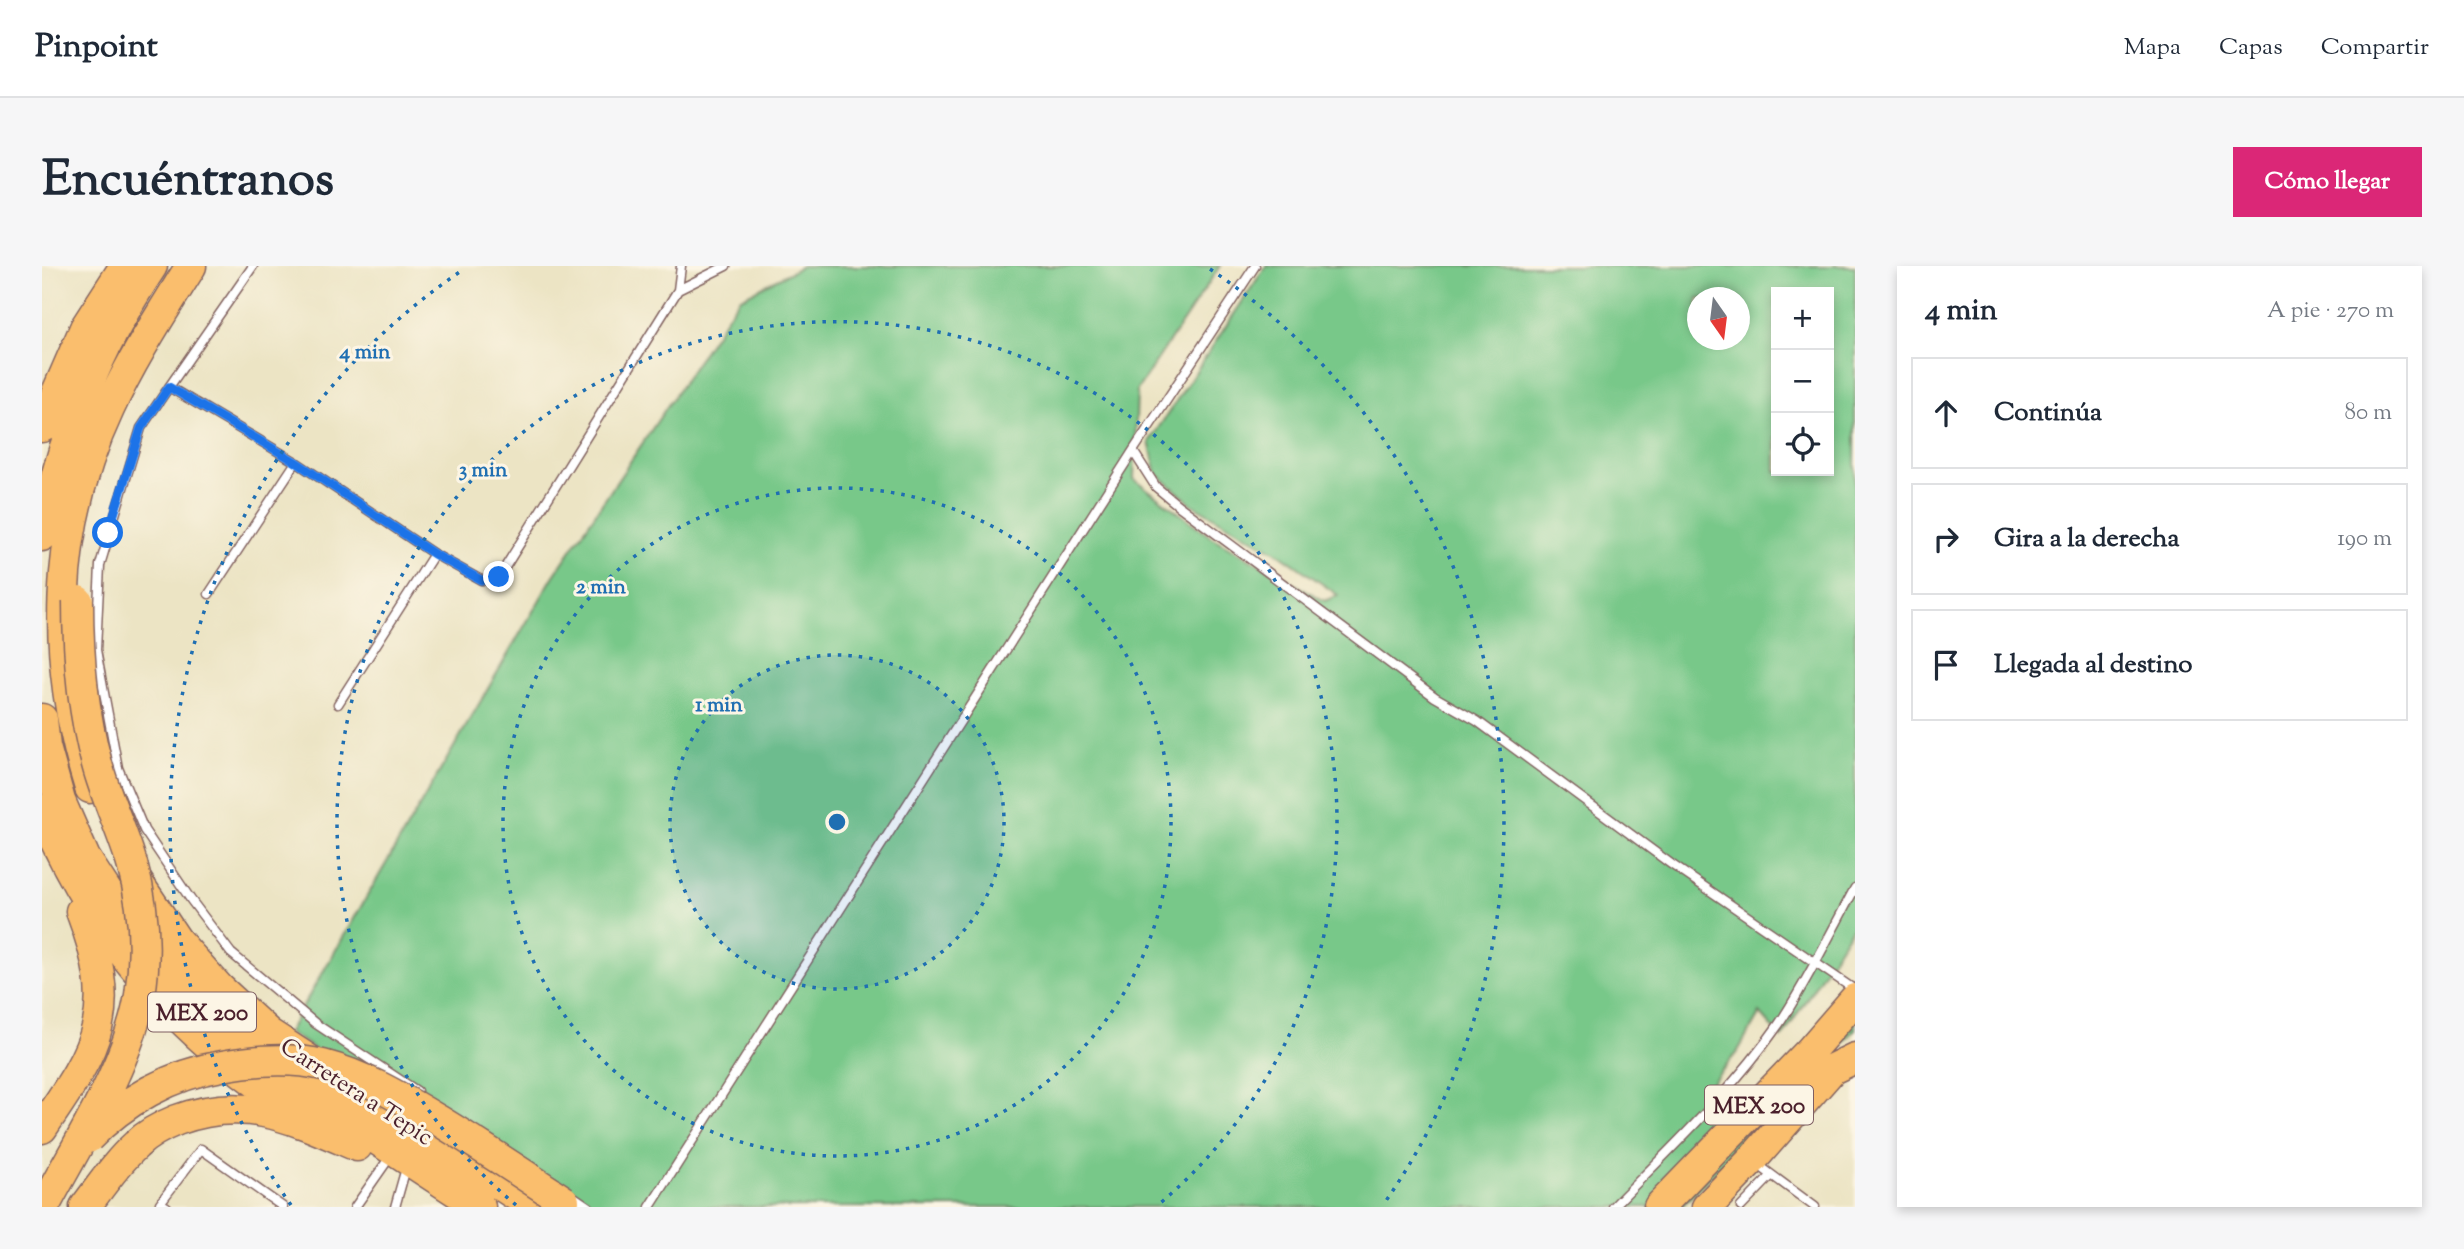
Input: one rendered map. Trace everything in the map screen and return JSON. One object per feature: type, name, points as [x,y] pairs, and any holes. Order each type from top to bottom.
[{"type":"highway","name":"Carretera a Tepic","points":[[191,266],[150,331],[108,410],[84,472],[69,539],[61,613],[66,686],[78,749],[95,803],[116,848],[146,898],[177,941],[219,988],[268,1032],[534,1207]]},
{"type":"highway","points":[[42,427],[85,328],[142,269]]},
{"type":"highway","points":[[42,536],[71,425],[98,360],[142,269]]},
{"type":"highway","points":[[44,1207],[116,1068],[139,997],[143,925],[131,863],[102,782],[86,714],[79,662],[78,601],[84,542],[97,476],[116,413],[150,331]]},
{"type":"highway","name":"Carretera a Tepic","points":[[42,719],[45,747],[60,801],[85,858],[133,932],[210,1022],[277,1074],[480,1207]]},
{"type":"highway","points":[[42,810],[96,951],[102,994],[97,1032],[90,1052],[42,1128]]},
{"type":"highway","points":[[59,852],[79,888],[123,953],[162,1000],[205,1043],[256,1084],[458,1207]]},
{"type":"highway","name":"MEX 200","points":[[1659,1207],[1809,1052],[1855,999]]},
{"type":"highway","points":[[1843,1063],[1855,1043]]},
{"type":"highway","points":[[42,1186],[95,1130],[131,1102],[170,1081],[206,1068],[245,1062],[288,1060],[322,1065],[386,1089],[575,1205]]},
{"type":"highway","name":"MEX 200","points":[[1707,1207],[1761,1168],[1843,1063]]},
{"type":"highway","points":[[85,1207],[136,1144],[161,1128],[201,1112],[228,1108],[252,1109],[309,1125],[357,1146]]},
{"type":"lane","points":[[253,266],[141,428],[108,533],[100,565],[96,650],[118,768],[144,830],[231,953],[316,1024],[424,1096]]},
{"type":"lane","points":[[169,387],[296,462],[434,554],[481,580],[489,580],[499,577],[678,290],[681,266]]},
{"type":"lane","points":[[678,290],[726,266]]},
{"type":"lane","points":[[650,1207],[1133,451],[1255,266]]},
{"type":"lane","points":[[1133,451],[1156,487],[1179,506],[1435,696],[1476,721],[1671,864],[1855,990]]},
{"type":"lane","points":[[209,594],[296,462]]},
{"type":"lane","points":[[338,704],[434,554]]},
{"type":"lane","points":[[1613,1207],[1714,1102],[1770,1035],[1787,1010],[1855,888]]},
{"type":"lane","points":[[167,1207],[160,1203],[201,1149],[283,1207]]},
{"type":"lane","points":[[523,1163],[575,1205]]},
{"type":"lane","points":[[1741,1207],[1761,1168],[1815,1207]]},
{"type":"lane","points":[[355,1207],[395,1169]]},
{"type":"lane","points":[[395,1169],[395,1207]]},
{"type":"green space","points":[[802,266],[1220,266],[1137,390],[1134,479],[1211,537],[1325,601],[1338,595],[1281,555],[1193,505],[1157,474],[1149,442],[1266,266],[1855,266],[1855,923],[1782,1038],[1760,1013],[1738,1051],[1708,1087],[1741,1113],[1651,1207],[557,1207],[288,1032],[553,577],[739,299]]},
{"type":"green space","points":[[1855,1011],[1855,1030],[1681,1207],[1668,1207]]},
{"type":"route","points":[[108,533],[141,428],[169,387],[296,462],[434,554],[481,580],[499,577]]}]
